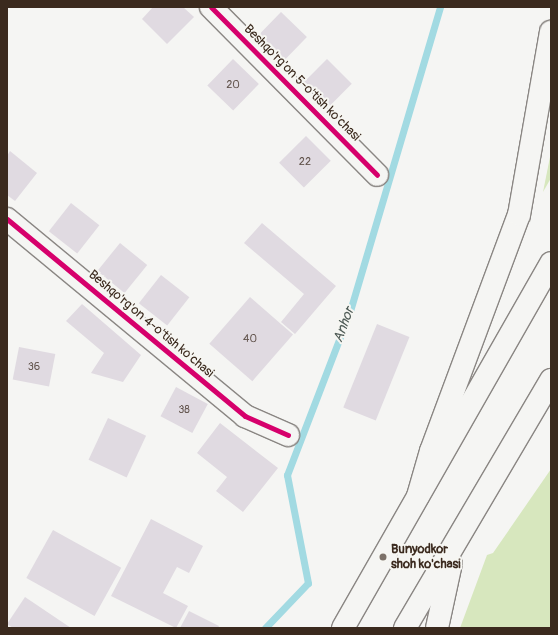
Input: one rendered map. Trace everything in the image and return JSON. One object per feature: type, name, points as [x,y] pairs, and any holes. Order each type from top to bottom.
[{"type":"main road","name":"Beshqo'rg'on 5-o'tish ko'chasi","points":[[211,7],[377,175]]},
{"type":"main road","points":[[418,496],[431,451],[519,215],[551,32]]},
{"type":"main road","name":"Beshqo'rg'on 4-o'tish ko'chasi","points":[[7,219],[245,416],[288,435]]},
{"type":"main road","points":[[343,628],[551,262]]},
{"type":"main road","points":[[405,628],[551,380]]},
{"type":"main road","points":[[436,628],[457,539]]},
{"type":"green space","points":[[551,152],[551,178],[543,192]]},
{"type":"green space","points":[[551,469],[551,628],[460,628],[487,555],[493,553]]},
{"type":"building","points":[[153,7],[183,7],[194,17],[167,44],[142,19]]},
{"type":"building","points":[[281,12],[307,37],[281,64],[255,39]]},
{"type":"building","points":[[233,59],[259,84],[233,111],[207,86]]},
{"type":"building","points":[[327,59],[352,84],[326,110],[301,85]]},
{"type":"building","points":[[306,136],[331,161],[304,188],[279,163]]},
{"type":"building","points":[[10,151],[37,173],[15,201],[7,195],[7,156]]},
{"type":"building","points":[[71,203],[99,225],[77,254],[49,231]]},
{"type":"building","points":[[262,223],[336,286],[295,334],[281,322],[304,294],[244,243]]},
{"type":"building","points":[[120,243],[147,265],[125,293],[97,271]]},
{"type":"building","points":[[161,275],[189,297],[167,326],[139,303]]},
{"type":"building","points":[[250,297],[293,334],[252,381],[209,344]]},
{"type":"building","points":[[82,304],[141,355],[123,382],[91,373],[104,353],[66,321]]},
{"type":"building","points":[[377,324],[409,337],[376,421],[343,407]]},
{"type":"building","points":[[19,347],[55,354],[49,386],[13,379]]},
{"type":"building","points":[[176,387],[208,404],[192,433],[161,416]]},
{"type":"building","points":[[108,418],[146,436],[127,477],[89,460]]},
{"type":"building","points":[[220,423],[278,468],[243,512],[216,491],[227,477],[197,453]]},
{"type":"building","points":[[151,519],[203,546],[189,573],[177,567],[163,593],[188,606],[176,628],[111,596]]},
{"type":"building","points":[[53,530],[121,568],[95,616],[26,578]]},
{"type":"building","points":[[25,597],[71,628],[13,628],[7,624]]},
{"type":"building","points":[[189,611],[219,626],[218,628],[180,628]]},
{"type":"waterway","name":"Anhor","points":[[265,628],[308,583],[287,475],[350,311],[440,7]]},
{"type":"cycle path","points":[[211,7],[377,175]]},
{"type":"cycle path","points":[[7,219],[245,416],[288,435]]},
{"type":"place","name":"Bunyodkor shoh ko'chasi","points":[[383,557]]}]
